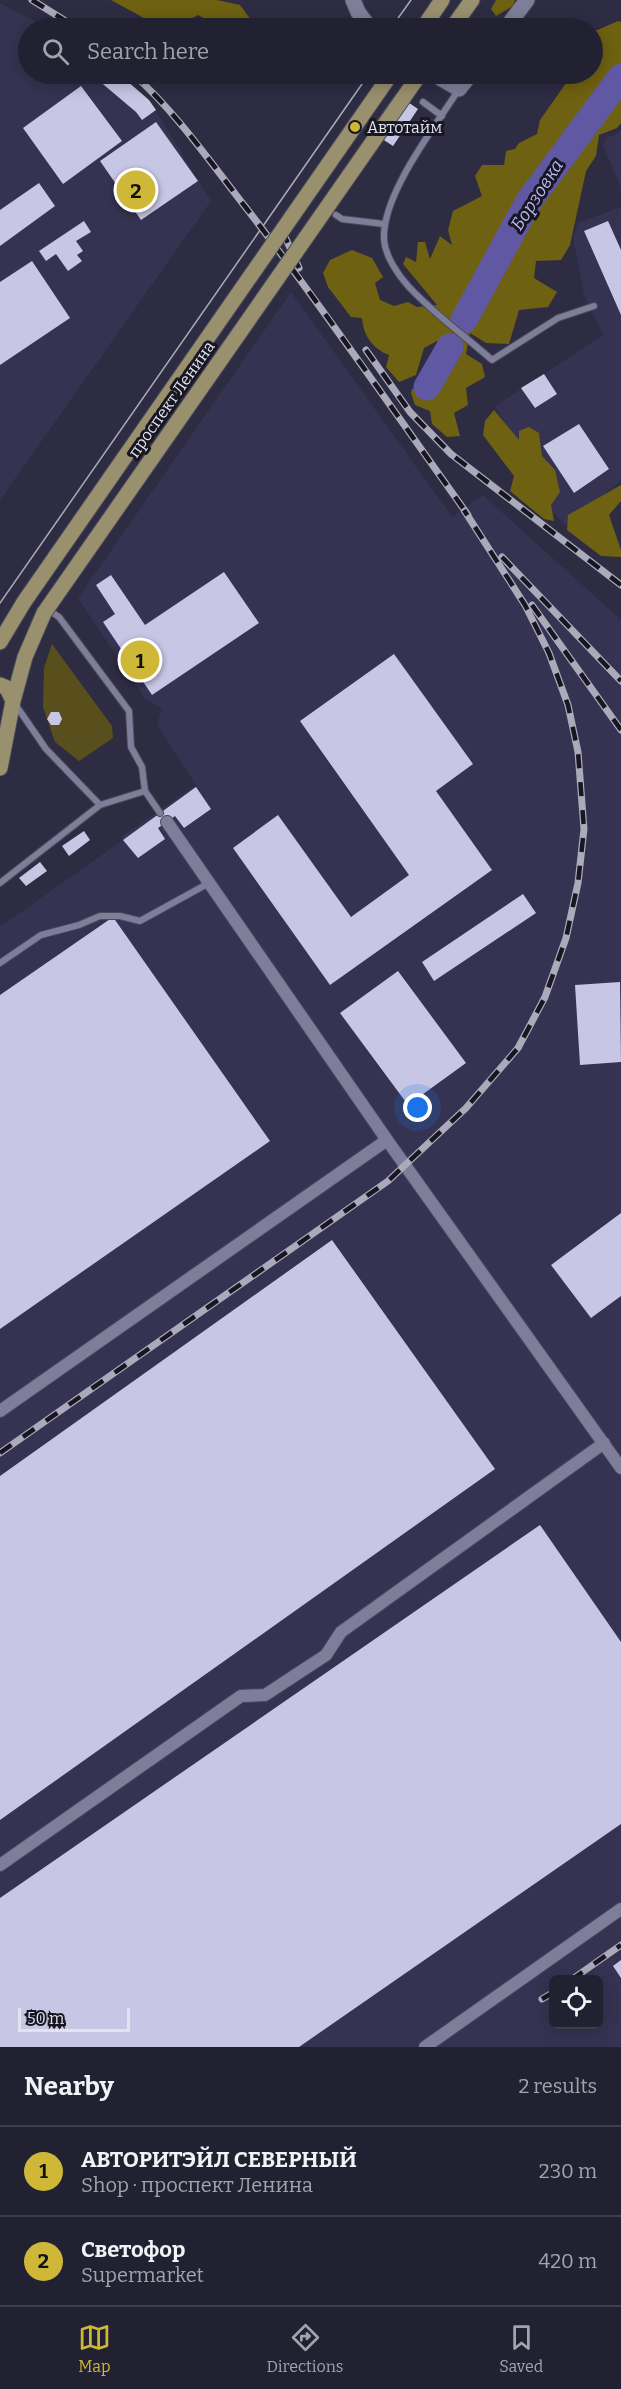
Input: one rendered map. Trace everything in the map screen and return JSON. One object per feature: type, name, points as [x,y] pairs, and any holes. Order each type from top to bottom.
[{"type":"main road","points":[[353,0],[362,18]]},
{"type":"main road","points":[[430,18],[442,0]]},
{"type":"main road","points":[[459,18],[472,0]]},
{"type":"main road","points":[[514,18],[527,0]]},
{"type":"main road","name":"проспект Ленина","points":[[0,642],[24,602],[384,84]]},
{"type":"main road","name":"проспект Ленина","points":[[0,768],[13,701],[25,657],[46,611],[413,84]]},
{"type":"main road","points":[[450,84],[459,89],[463,84]]},
{"type":"main road","points":[[0,685],[7,688],[13,701]]},
{"type":"street","points":[[163,818],[387,1140],[621,1468]]},
{"type":"street","points":[[0,1411],[387,1140]]},
{"type":"street","points":[[0,1864],[241,1696],[265,1695],[326,1655],[341,1632],[604,1443]]},
{"type":"street","points":[[425,2047],[621,1909]]},
{"type":"lane","points":[[459,89],[398,185],[384,224],[384,242],[389,258],[409,287],[492,360],[558,318],[594,306]]},
{"type":"lane","points":[[423,102],[442,116]]},
{"type":"lane","points":[[336,214],[342,219],[384,224]]},
{"type":"lane","points":[[46,611],[59,617],[129,711],[131,747],[142,767],[145,791],[163,818]]},
{"type":"lane","points":[[13,701],[46,749],[100,805]]},
{"type":"lane","points":[[0,883],[100,805],[145,791]]},
{"type":"lane","points":[[0,963],[41,935],[79,925],[100,916],[120,916],[140,921],[208,883]]},
{"type":"shaded area","points":[[111,0],[217,0],[240,5],[250,18],[204,18],[198,15],[192,18],[144,18]]},
{"type":"shaded area","points":[[496,0],[515,0],[513,6],[496,16],[491,9]]},
{"type":"shaded area","points":[[0,3],[29,18],[18,18],[18,84],[131,84],[149,100],[211,201],[0,500]]},
{"type":"shaded area","points":[[618,21],[621,22],[621,123],[617,128],[599,135],[596,156],[586,171],[570,245],[561,260],[536,261],[534,278],[557,292],[548,307],[519,310],[509,344],[486,343],[470,333],[466,354],[482,364],[485,377],[466,388],[468,405],[454,413],[460,436],[447,437],[432,424],[430,411],[415,405],[411,393],[412,389],[421,389],[430,377],[445,376],[445,363],[451,358],[437,341],[424,348],[416,375],[399,382],[386,367],[389,355],[370,341],[364,330],[362,318],[351,317],[328,287],[323,273],[330,260],[352,250],[372,258],[383,277],[375,283],[380,300],[394,306],[408,302],[417,307],[437,305],[403,264],[406,257],[416,262],[418,242],[425,242],[430,259],[440,236],[452,245],[448,230],[453,211],[482,196],[475,176],[482,165],[504,165],[506,151],[515,149],[519,143],[537,134],[540,120],[565,84],[603,84],[603,28]]},
{"type":"shaded area","points":[[621,130],[621,188],[603,145],[607,137],[616,135]]},
{"type":"shaded area","points":[[621,207],[621,481],[565,525],[519,477],[531,467],[495,406],[603,335],[584,295],[573,238],[578,223]]},
{"type":"shaded area","points":[[291,292],[452,517],[483,495],[621,620],[621,2047],[0,2047],[0,927],[123,840],[121,837],[196,785],[157,725],[162,708],[146,700],[78,598]]},
{"type":"shaded area","points":[[494,410],[519,440],[519,431],[529,427],[539,433],[542,456],[555,470],[560,492],[551,505],[554,521],[544,519],[510,491],[514,476],[483,435],[485,421]]},
{"type":"shaded area","points":[[621,485],[621,501],[609,515],[621,550],[621,557],[601,556],[567,530],[568,515]]},
{"type":"shaded area","points":[[52,644],[112,726],[113,738],[79,761],[55,742],[43,707],[44,668]]},
{"type":"building","points":[[103,84],[131,84],[149,100],[156,110],[142,120],[136,112]]},
{"type":"building","points":[[81,86],[122,141],[63,184],[23,128]]},
{"type":"building","points":[[396,94],[418,109],[393,146],[370,131]]},
{"type":"building","points":[[156,122],[198,181],[141,220],[100,161]]},
{"type":"building","points":[[39,183],[55,206],[0,246],[0,210]]},
{"type":"building","points":[[84,221],[91,232],[76,241],[83,251],[77,255],[82,261],[68,271],[56,254],[46,261],[39,251]]},
{"type":"building","points":[[608,221],[621,250],[621,315],[584,231]]},
{"type":"building","points":[[32,261],[70,318],[0,365],[0,282]]},
{"type":"building","points":[[544,374],[557,394],[535,408],[521,388]]},
{"type":"building","points":[[579,424],[609,469],[574,493],[543,446]]},
{"type":"building","points":[[224,572],[259,623],[152,695],[103,622],[115,614],[96,585],[111,575],[145,625]]},
{"type":"building","points":[[394,654],[473,764],[436,791],[492,870],[330,985],[233,848],[278,815],[351,917],[409,875],[300,721]]},
{"type":"building","points":[[51,712],[59,712],[62,719],[59,725],[51,725],[47,719]]},
{"type":"building","points":[[196,787],[211,809],[184,828],[175,816],[158,828],[165,839],[138,858],[123,840]]},
{"type":"building","points":[[84,831],[90,840],[69,856],[62,846]]},
{"type":"building","points":[[40,862],[47,871],[26,886],[19,878]]},
{"type":"building","points":[[523,894],[536,913],[434,981],[422,962]]},
{"type":"building","points":[[113,917],[270,1141],[0,1329],[0,995]]},
{"type":"building","points":[[398,971],[466,1063],[408,1105],[340,1013]]},
{"type":"building","points":[[620,982],[621,1062],[580,1065],[575,985]]},
{"type":"building","points":[[621,1213],[621,1296],[591,1318],[551,1265]]},
{"type":"building","points":[[332,1240],[495,1469],[0,1820],[0,1476]]},
{"type":"building","points":[[540,1525],[621,1642],[621,1824],[299,2047],[0,2047],[0,1898]]},
{"type":"building","points":[[621,1960],[621,1978],[613,1966]]},
{"type":"waterway","name":"Борзовка","points":[[464,320],[529,201],[621,77]]},
{"type":"waterway","name":"Борзовка","points":[[427,387],[450,347]]},
{"type":"tram line","points":[[398,18],[411,0]]},
{"type":"tram line","points":[[0,603],[362,84]]},
{"type":"railway","points":[[32,0],[61,18]]},
{"type":"railway","points":[[144,84],[178,121],[276,247],[468,515]]},
{"type":"railway","points":[[282,230],[299,268]]},
{"type":"railway","points":[[366,350],[410,412],[451,454],[621,585]]},
{"type":"railway","points":[[0,1453],[388,1181],[466,1108],[518,1048],[545,997],[566,938],[578,883],[584,829],[578,752],[568,705],[549,653],[525,605],[464,510]]},
{"type":"railway","points":[[502,557],[621,681]]},
{"type":"railway","points":[[532,605],[621,730]]},
{"type":"railway","points":[[578,1975],[621,1945]]},
{"type":"railway","points":[[542,1999],[549,1995]]},
{"type":"place","name":"Автотайм","points":[[355,127]]},
{"type":"place","name":"Светофор","points":[[136,190]]},
{"type":"place","name":"АВТОРИТЭЙЛ СЕВЕРНЫЙ","points":[[140,660]]}]
